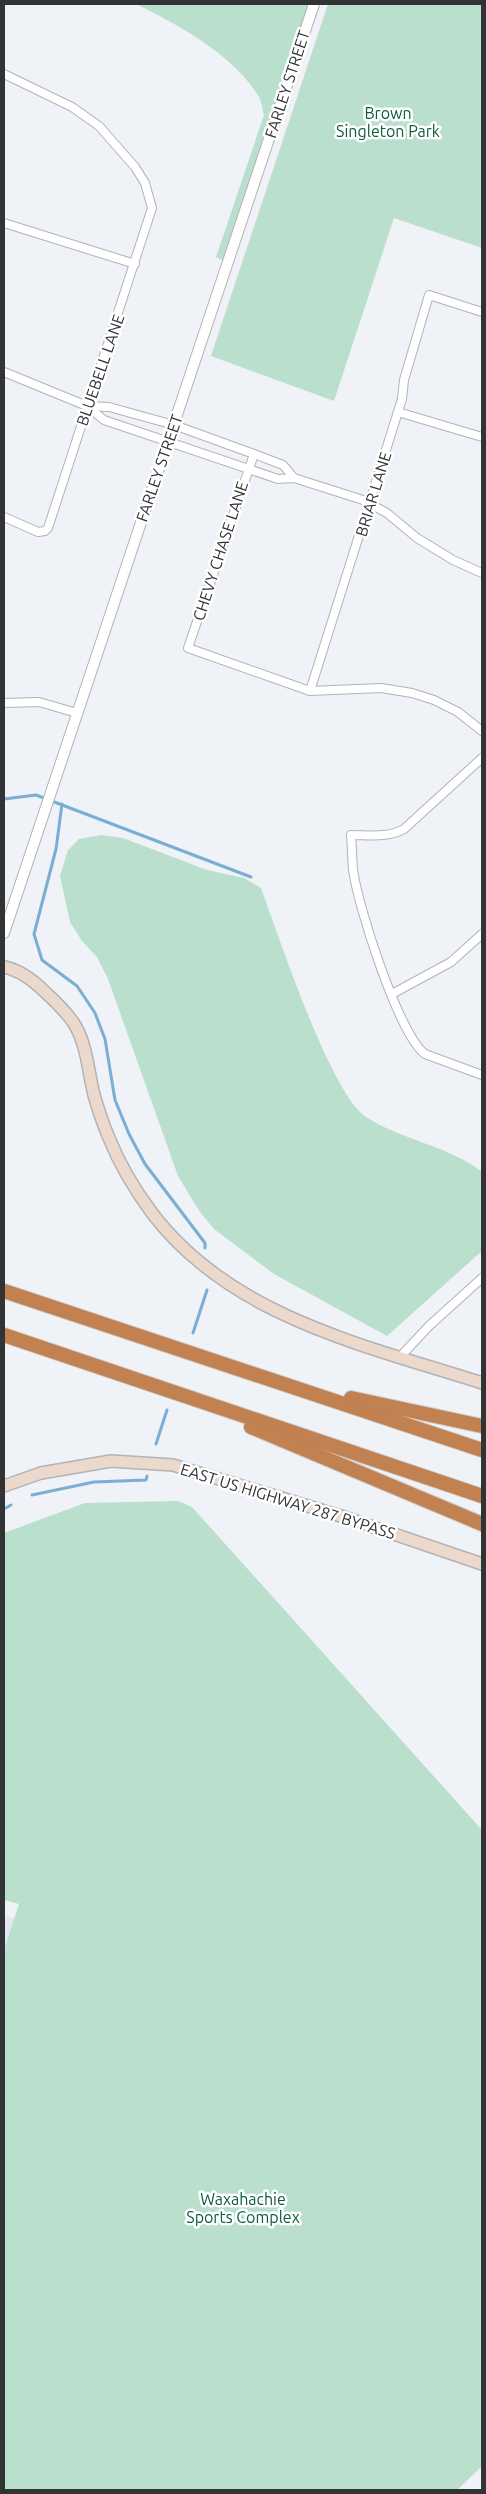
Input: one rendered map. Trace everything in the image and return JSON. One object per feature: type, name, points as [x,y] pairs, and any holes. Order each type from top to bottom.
[{"type":"highway","points":[[4,1291],[482,1450]]},
{"type":"highway","points":[[4,1335],[482,1496]]},
{"type":"highway","points":[[283,1384],[482,1426]]},
{"type":"highway","points":[[221,1408],[244,1424],[482,1524]]},
{"type":"main road","points":[[4,967],[16,970],[33,980],[60,1005],[74,1023],[82,1041],[94,1096],[109,1139],[135,1188],[169,1233],[214,1275],[248,1297],[280,1314],[348,1341],[482,1383]]},
{"type":"main road","name":"EAST US HIGHWAY 287 BYPASS","points":[[4,1486],[41,1473],[110,1462],[173,1465],[344,1517],[482,1564]]},
{"type":"street","name":"FARLEY STREET","points":[[4,933],[314,4]]},
{"type":"street","name":"BLUEBELL LANE","points":[[4,74],[72,107],[99,126],[135,167],[150,195],[152,208],[52,518],[45,531],[38,532],[4,517]]},
{"type":"street","points":[[4,223],[135,264]]},
{"type":"street","name":"BRIAR LANE","points":[[310,691],[398,412],[410,357],[429,295],[482,312]]},
{"type":"street","points":[[4,372],[87,406],[104,420],[169,440],[278,479],[294,478],[370,504],[387,513],[417,538],[453,560],[482,573]]},
{"type":"street","points":[[87,406],[110,407],[174,426],[282,465],[294,478]]},
{"type":"street","points":[[398,412],[482,437]]},
{"type":"street","name":"CHEVY CHASE LANE","points":[[254,454],[247,469],[188,648],[310,691]]},
{"type":"street","points":[[310,691],[381,688],[412,693],[434,700],[458,712],[482,731]]},
{"type":"street","points":[[4,702],[39,702],[77,713]]},
{"type":"street","points":[[482,758],[404,829],[396,834],[351,835],[353,871],[374,948],[406,1030],[419,1050],[432,1057],[482,1075]]},
{"type":"street","points":[[392,994],[451,962],[482,934]]},
{"type":"street","points":[[400,1357],[429,1326],[482,1278]]},
{"type":"shaded area","points":[[4,1916],[15,1918],[4,1950]]},
{"type":"green space","points":[[136,4],[310,4],[226,257],[223,261],[216,257],[264,115],[261,101],[235,67],[220,54],[187,32]]},
{"type":"green space","name":"Brown Singleton Park","points":[[328,4],[482,4],[482,248],[394,218],[334,401],[211,356]]},
{"type":"green space","points":[[101,835],[123,838],[207,870],[244,878],[261,888],[306,1011],[337,1078],[352,1102],[366,1117],[380,1125],[440,1149],[469,1163],[482,1172],[482,1251],[387,1336],[274,1274],[214,1229],[200,1212],[178,1176],[108,979],[97,957],[82,941],[70,922],[60,876],[68,850],[79,839]]},
{"type":"green space","name":"Waxahachie Sports Complex","points":[[178,1501],[192,1507],[482,1830],[482,2466],[457,2490],[4,2490],[4,1950],[19,1904],[4,1900],[4,1533],[85,1503]]},
{"type":"waterway","points":[[4,799],[36,795],[251,877]]},
{"type":"waterway","points":[[62,804],[56,849],[34,934],[42,960],[77,986],[95,1013],[105,1039],[115,1100],[129,1134],[145,1164],[205,1243],[205,1248]]},
{"type":"waterway","points":[[193,1333],[207,1290]]},
{"type":"waterway","points":[[156,1444],[167,1410]]},
{"type":"waterway","points":[[32,1495],[94,1482],[146,1480],[147,1476]]},
{"type":"waterway","points":[[4,1509],[11,1505]]}]
